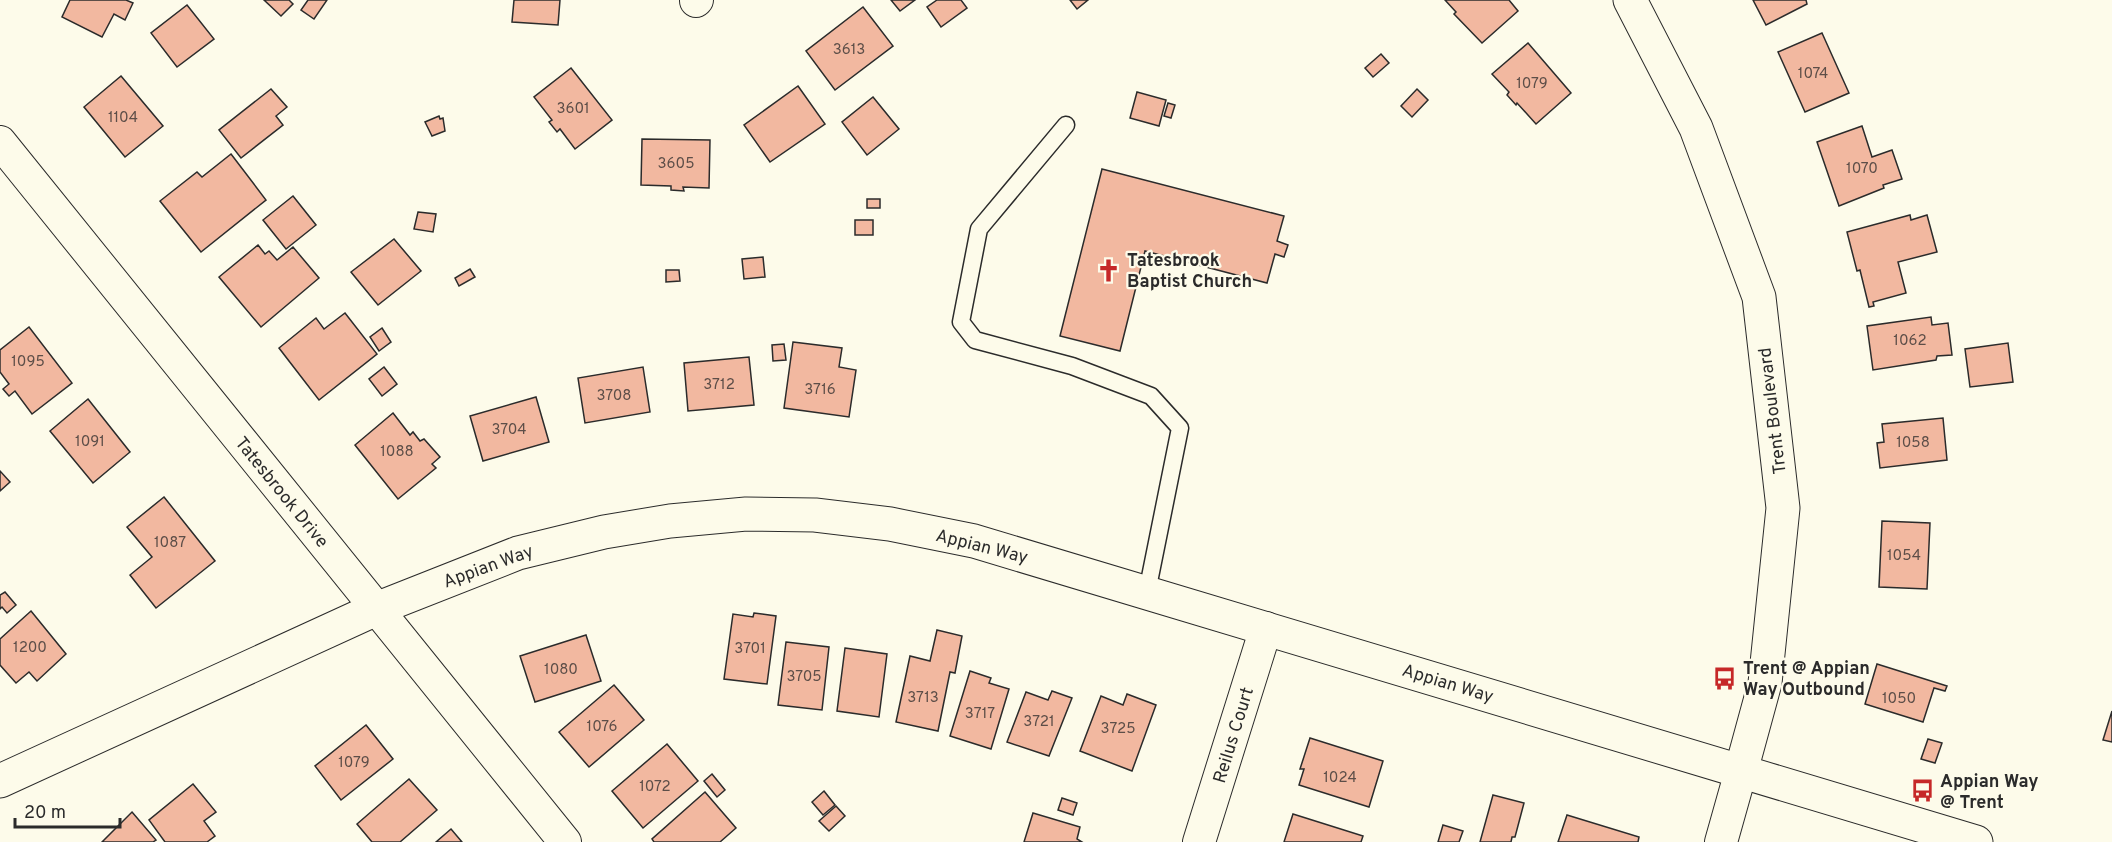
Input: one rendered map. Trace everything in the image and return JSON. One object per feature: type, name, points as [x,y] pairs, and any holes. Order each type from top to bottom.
[{"type":"street","name":"Trent Boulevard","points":[[1630,0],[1696,128],[1759,297],[1784,508],[1765,683],[1721,842]]},
{"type":"street","name":"Tatesbrook Drive","points":[[0,142],[565,842]]},
{"type":"street","name":"Appian Way","points":[[0,781],[376,609],[518,553],[604,531],[670,521],[746,514],[815,516],[911,528],[974,541],[1976,842]]},
{"type":"street","name":"Reilus Court","points":[[1199,842],[1266,628]]},
{"type":"lane","points":[[1066,125],[979,229],[961,322],[975,340],[1072,366],[1150,396],[1180,428],[1147,592]]},
{"type":"building","points":[[70,0],[126,0],[133,3],[125,20],[114,14],[102,37],[62,17]]},
{"type":"building","points":[[264,0],[289,0],[293,4],[281,16]]},
{"type":"building","points":[[308,0],[327,0],[314,19],[301,10]]},
{"type":"building","points":[[514,0],[560,0],[558,25],[512,22]]},
{"type":"building","points":[[891,0],[915,0],[900,11]]},
{"type":"building","points":[[937,0],[961,0],[967,8],[941,27],[927,7]]},
{"type":"building","points":[[1070,0],[1088,0],[1077,9]]},
{"type":"building","points":[[1445,0],[1509,0],[1518,11],[1482,43],[1454,14],[1456,12]]},
{"type":"building","points":[[1753,0],[1806,0],[1807,4],[1766,25]]},
{"type":"building","points":[[187,5],[214,39],[177,67],[151,33]]},
{"type":"building","points":[[863,7],[893,46],[835,90],[806,51]]},
{"type":"building","points":[[1822,33],[1849,93],[1805,112],[1778,52]]},
{"type":"building","points":[[1528,43],[1571,93],[1536,124],[1507,95],[1509,92],[1492,74]]},
{"type":"building","points":[[1381,54],[1389,63],[1373,77],[1365,68]]},
{"type":"building","points":[[571,68],[612,120],[575,149],[560,129],[557,132],[549,122],[552,120],[534,97]]},
{"type":"building","points":[[121,76],[163,126],[125,157],[84,107]]},
{"type":"building","points":[[798,86],[825,124],[770,162],[744,125]]},
{"type":"building","points":[[271,89],[287,107],[276,116],[283,125],[241,158],[219,130]]},
{"type":"building","points":[[1417,89],[1428,100],[1412,117],[1401,106]]},
{"type":"building","points":[[1137,92],[1166,100],[1159,126],[1130,118]]},
{"type":"building","points":[[873,97],[899,129],[867,155],[842,122]]},
{"type":"building","points":[[1168,103],[1175,105],[1171,118],[1164,116]]},
{"type":"building","points":[[439,116],[440,119],[443,118],[445,131],[432,136],[425,122]]},
{"type":"building","points":[[1862,126],[1872,157],[1892,150],[1902,179],[1883,185],[1884,188],[1839,206],[1817,142]]},
{"type":"building","points":[[642,139],[710,140],[709,188],[683,187],[684,191],[671,190],[671,186],[641,185]]},
{"type":"building","points":[[231,154],[266,200],[201,252],[160,201],[197,172],[202,177]]},
{"type":"building","name":"Tatesbrook Baptist Church","points":[[1102,169],[1284,216],[1277,241],[1288,245],[1284,257],[1275,254],[1267,283],[1145,251],[1120,351],[1060,336]]},
{"type":"building","points":[[293,196],[316,225],[286,249],[263,220]]},
{"type":"building","points":[[867,199],[880,199],[880,208],[867,208]]},
{"type":"building","points":[[418,212],[436,214],[433,232],[414,229]]},
{"type":"building","points":[[1910,215],[1911,220],[1927,215],[1937,252],[1898,262],[1906,293],[1873,302],[1874,306],[1869,307],[1847,232]]},
{"type":"building","points":[[855,220],[873,220],[873,235],[855,235]]},
{"type":"building","points":[[394,239],[421,271],[378,305],[351,272]]},
{"type":"building","points":[[258,245],[265,254],[269,251],[277,260],[293,247],[319,278],[261,327],[219,277]]},
{"type":"building","points":[[763,257],[765,277],[744,279],[742,259]]},
{"type":"building","points":[[470,269],[475,277],[459,286],[455,278]]},
{"type":"building","points":[[666,270],[679,270],[680,281],[666,282]]},
{"type":"building","points":[[345,313],[377,354],[319,400],[279,348],[316,318],[324,329]]},
{"type":"building","points":[[1931,317],[1932,325],[1948,323],[1952,355],[1937,356],[1936,360],[1873,370],[1867,326]]},
{"type":"building","points":[[29,327],[72,383],[32,414],[15,391],[9,396],[3,389],[9,384],[0,372],[0,350]]},
{"type":"building","points":[[382,328],[391,342],[379,351],[370,337]]},
{"type":"building","points":[[793,342],[842,348],[839,367],[856,370],[849,417],[784,408]]},
{"type":"building","points":[[2008,343],[2013,382],[1970,387],[1965,349]]},
{"type":"building","points":[[784,344],[786,360],[773,361],[772,345]]},
{"type":"building","points":[[749,357],[754,405],[688,411],[684,363]]},
{"type":"building","points":[[384,367],[397,384],[382,396],[369,379]]},
{"type":"building","points":[[643,367],[650,412],[585,423],[578,378]]},
{"type":"building","points":[[536,397],[549,442],[483,461],[470,416]]},
{"type":"building","points":[[88,399],[130,452],[93,483],[50,431]]},
{"type":"building","points":[[393,413],[410,435],[413,432],[420,441],[424,439],[440,457],[432,464],[436,468],[398,499],[355,445]]},
{"type":"building","points":[[1943,418],[1947,460],[1880,468],[1877,443],[1884,442],[1882,424]]},
{"type":"building","points":[[0,471],[10,482],[0,491]]},
{"type":"building","points":[[164,497],[215,561],[156,608],[130,575],[152,557],[127,527]]},
{"type":"building","points":[[1882,521],[1930,523],[1927,589],[1879,587]]},
{"type":"building","points":[[5,592],[16,605],[7,613],[2,607],[0,609],[0,595]]},
{"type":"building","points":[[31,611],[66,654],[37,681],[29,672],[16,683],[0,665],[0,639]]},
{"type":"building","points":[[754,613],[776,616],[767,684],[724,679],[733,614],[753,617]]},
{"type":"building","points":[[937,630],[962,636],[955,673],[950,672],[938,731],[896,722],[910,656],[930,661]]},
{"type":"building","points":[[586,635],[601,681],[535,702],[520,656]]},
{"type":"building","points":[[786,642],[829,647],[822,710],[778,705]]},
{"type":"building","points":[[845,648],[887,654],[879,717],[837,711]]},
{"type":"building","points":[[1877,664],[1947,686],[1945,691],[1934,688],[1923,722],[1865,704]]},
{"type":"building","points":[[970,671],[991,678],[989,683],[1009,689],[991,749],[950,736]]},
{"type":"building","points":[[614,685],[644,720],[589,767],[559,732]]},
{"type":"building","points":[[1052,691],[1072,698],[1049,756],[1007,742],[1026,692],[1048,700]]},
{"type":"building","points":[[1127,694],[1156,705],[1132,771],[1080,751],[1101,696],[1123,705]]},
{"type":"building","points":[[2112,711],[2112,742],[2103,740]]},
{"type":"building","points":[[366,725],[393,759],[341,800],[315,766]]},
{"type":"building","points":[[1310,738],[1383,761],[1369,807],[1299,785],[1304,769],[1300,769]]},
{"type":"building","points":[[1928,739],[1942,743],[1935,763],[1921,759]]},
{"type":"building","points":[[667,744],[698,781],[643,828],[612,791]]},
{"type":"building","points":[[712,774],[725,790],[717,797],[704,781]]},
{"type":"building","points":[[409,779],[437,810],[400,842],[372,842],[357,824]]},
{"type":"building","points":[[193,784],[216,812],[204,821],[215,836],[207,842],[165,842],[149,820]]},
{"type":"building","points":[[824,791],[835,805],[823,815],[812,802]]},
{"type":"building","points":[[705,792],[736,828],[720,842],[654,842],[652,839]]},
{"type":"building","points":[[1493,795],[1524,803],[1515,837],[1512,837],[1511,842],[1480,842]]},
{"type":"building","points":[[1062,798],[1077,803],[1073,815],[1058,810]]},
{"type":"building","points":[[836,806],[845,816],[829,831],[819,821]]},
{"type":"building","points":[[132,812],[156,840],[153,842],[102,842]]},
{"type":"building","points":[[1033,813],[1080,827],[1077,839],[1082,842],[1024,842]]},
{"type":"building","points":[[1293,814],[1363,836],[1361,842],[1284,842]]},
{"type":"building","points":[[1567,815],[1639,837],[1638,842],[1558,842]]},
{"type":"building","points":[[1443,825],[1463,831],[1459,842],[1438,842]]},
{"type":"building","points":[[451,829],[462,842],[436,842]]},
{"type":"place","name":"Tatesbrook Baptist Church","points":[[1109,270]]},
{"type":"place","name":"Trent @ Appian Way Outbound","points":[[1725,678]]},
{"type":"place","name":"Appian Way @ Trent","points":[[1922,791]]}]
